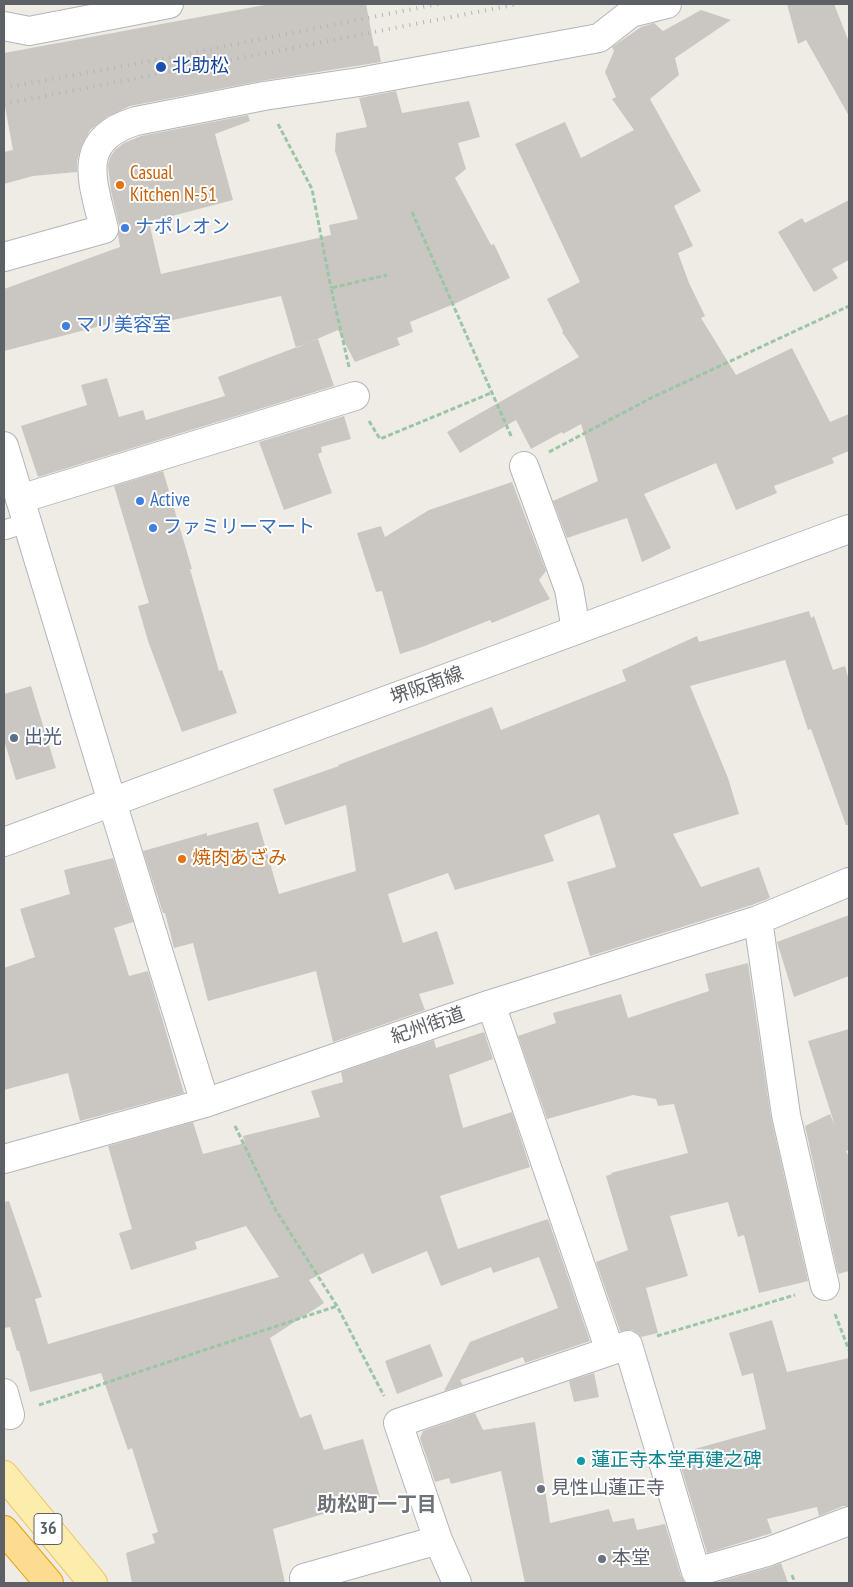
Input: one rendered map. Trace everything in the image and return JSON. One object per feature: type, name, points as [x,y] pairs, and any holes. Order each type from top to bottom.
[{"type":"highway","points":[[4,1530],[50,1583]]},
{"type":"main road","name":"36","points":[[4,1475],[93,1583]]},
{"type":"street","points":[[4,257],[104,229],[92,180],[92,161],[94,151],[119,126],[264,96],[359,82],[599,38],[631,13],[667,4]]},
{"type":"street","points":[[4,26],[29,31],[161,5]]},
{"type":"street","points":[[17,518],[355,396]]},
{"type":"street","points":[[4,446],[17,518],[214,1100]]},
{"type":"street","points":[[524,466],[568,589],[576,630]]},
{"type":"street","name":"堺阪南線","points":[[4,842],[849,529]]},
{"type":"street","name":"紀州街道","points":[[4,1159],[214,1100],[491,1004],[758,920],[849,882]]},
{"type":"street","points":[[758,920],[786,1115],[825,1286]]},
{"type":"street","points":[[491,1004],[619,1348],[696,1572],[767,1552],[849,1521]]},
{"type":"street","points":[[457,1583],[438,1540],[398,1423],[619,1348]]},
{"type":"street","points":[[304,1578],[438,1540]]},
{"type":"path","points":[[264,96],[312,189],[331,288],[355,396],[380,439],[492,393]]},
{"type":"path","points":[[412,212],[524,466],[651,398],[849,306]]},
{"type":"path","points":[[331,288],[387,275]]},
{"type":"path","points":[[214,1100],[275,1209],[337,1306],[398,1423]]},
{"type":"path","points":[[619,1348],[825,1286],[849,1350]]},
{"type":"path","points":[[7,1404],[103,1382],[337,1306]]},
{"type":"building","points":[[270,4],[366,4],[374,46],[378,46],[381,62],[261,81],[130,106],[107,117],[90,130],[81,147],[77,161],[77,172],[33,176],[4,184],[4,152],[13,150],[4,101],[4,53]]},
{"type":"building","points":[[787,4],[834,4],[849,42],[849,116],[806,40],[798,44]]},
{"type":"building","points":[[701,10],[731,20],[675,58],[679,75],[650,99],[701,191],[674,206],[693,246],[678,253],[689,283],[705,316],[701,318],[736,375],[792,348],[830,422],[849,414],[849,451],[832,458],[834,463],[774,486],[777,493],[736,510],[716,463],[644,494],[671,548],[642,562],[627,518],[567,538],[553,501],[598,481],[581,424],[531,449],[516,420],[460,453],[447,432],[579,357],[562,332],[547,299],[580,282],[515,144],[565,122],[581,158],[634,130],[612,99],[616,97],[605,72],[614,51],[612,47],[641,27],[654,23],[663,31]]},
{"type":"building","points":[[396,91],[402,113],[469,101],[480,137],[458,143],[466,169],[455,178],[491,245],[494,244],[510,278],[410,322],[413,332],[397,338],[400,345],[355,362],[338,330],[296,348],[281,296],[137,328],[135,317],[4,351],[4,289],[120,247],[119,225],[111,191],[108,166],[110,157],[124,143],[141,136],[248,115],[250,121],[215,134],[233,200],[149,222],[161,274],[331,235],[329,225],[358,219],[335,151],[336,133],[367,127],[359,98]]},
{"type":"building","points":[[849,200],[849,260],[832,269],[838,278],[814,292],[778,232],[802,218],[805,223]]},
{"type":"building","points":[[318,339],[334,386],[38,477],[21,426],[87,405],[81,385],[107,378],[119,417],[143,410],[146,420],[225,396],[218,377]]},
{"type":"building","points":[[344,416],[351,439],[321,447],[322,452],[318,454],[332,493],[284,510],[259,442]]},
{"type":"building","points":[[163,471],[192,569],[190,569],[219,671],[222,670],[237,713],[182,732],[148,641],[138,606],[149,603],[114,486]]},
{"type":"building","points":[[512,482],[546,571],[539,580],[550,599],[492,623],[490,620],[400,654],[382,591],[376,592],[357,533],[381,526],[385,537],[429,510]]},
{"type":"building","points":[[809,611],[811,618],[814,616],[833,670],[845,666],[849,681],[849,825],[846,825],[811,729],[808,730],[785,660],[690,686],[728,778],[739,814],[673,834],[701,887],[759,867],[770,898],[590,956],[567,882],[616,867],[599,814],[544,835],[554,861],[455,890],[448,873],[388,894],[403,943],[437,931],[454,984],[419,994],[425,1010],[333,1042],[316,971],[208,1001],[193,943],[174,948],[165,913],[163,913],[143,851],[207,833],[207,836],[258,822],[279,894],[356,871],[346,805],[285,825],[273,789],[339,766],[492,707],[501,730],[626,681],[622,670],[697,636],[699,642]]},
{"type":"building","points":[[31,686],[56,768],[16,780],[4,740],[4,694]]},
{"type":"building","points":[[113,858],[133,922],[114,928],[129,976],[148,971],[184,1093],[80,1121],[68,1073],[4,1090],[4,968],[35,957],[20,909],[70,894],[64,870]]},
{"type":"building","points":[[849,915],[849,976],[794,997],[777,942]]},
{"type":"building","points":[[748,963],[771,1118],[808,1281],[759,1293],[744,1235],[738,1237],[728,1202],[670,1216],[688,1276],[646,1288],[658,1333],[641,1337],[632,1330],[620,1331],[596,1262],[628,1250],[606,1176],[611,1173],[688,1153],[674,1104],[658,1106],[656,1099],[633,1095],[547,1119],[518,1036],[556,1023],[553,1013],[621,994],[628,1018],[709,991],[705,974]]},
{"type":"building","points":[[849,1029],[849,1150],[846,1151],[849,1157],[849,1271],[838,1274],[805,1126],[830,1114],[835,1126],[808,1041]]},
{"type":"building","points":[[484,1032],[493,1059],[449,1075],[463,1128],[512,1112],[530,1167],[440,1196],[458,1249],[548,1219],[590,1341],[525,1363],[523,1357],[460,1380],[463,1385],[444,1391],[470,1342],[558,1308],[539,1257],[493,1273],[491,1267],[441,1286],[427,1251],[372,1274],[363,1253],[309,1280],[324,1303],[270,1338],[300,1418],[311,1414],[324,1450],[363,1439],[380,1497],[273,1529],[285,1583],[132,1583],[126,1553],[155,1543],[152,1534],[158,1532],[132,1448],[128,1450],[101,1373],[30,1392],[19,1351],[17,1351],[10,1327],[4,1328],[4,1202],[9,1201],[42,1297],[35,1299],[48,1344],[279,1277],[246,1226],[195,1242],[197,1249],[131,1270],[119,1233],[132,1229],[108,1146],[193,1122],[203,1154],[245,1143],[243,1136],[320,1117],[311,1091],[343,1082],[341,1072],[434,1040],[436,1048]]},
{"type":"building","points":[[772,1320],[787,1372],[849,1358],[849,1506],[843,1506],[819,1516],[817,1507],[767,1519],[772,1533],[707,1553],[677,1454],[766,1429],[753,1373],[742,1376],[729,1333]]},
{"type":"building","points":[[430,1344],[443,1376],[397,1394],[385,1361]]},
{"type":"building","points":[[594,1373],[599,1397],[574,1402],[569,1381]]},
{"type":"building","points":[[475,1413],[483,1430],[535,1422],[550,1523],[609,1509],[613,1522],[634,1518],[637,1530],[665,1524],[681,1576],[685,1583],[525,1583],[501,1471],[451,1484],[449,1478],[435,1482],[420,1438],[423,1431]]},
{"type":"building","points":[[781,1563],[788,1583],[714,1583],[771,1567]]},
{"type":"railway","points":[[4,88],[438,4]]},
{"type":"railway","points":[[4,104],[518,4]]},
{"type":"place","name":"北助松","points":[[161,67]]},
{"type":"place","name":"Casual Kitchen N-51","points":[[120,185]]},
{"type":"place","name":"ナポレオン","points":[[125,228]]},
{"type":"place","name":"マリ美容室","points":[[66,326]]},
{"type":"place","name":"Active","points":[[140,501]]},
{"type":"place","name":"ファミリーマート","points":[[153,528]]},
{"type":"place","name":"出光","points":[[14,738]]},
{"type":"place","name":"焼肉あざみ","points":[[182,859]]},
{"type":"place","name":"蓮正寺本堂再建之碑","points":[[581,1461]]},
{"type":"place","name":"見性山蓮正寺","points":[[541,1489]]},
{"type":"place","name":"本堂","points":[[602,1559]]},
{"type":"district","name":"助松町一丁目","points":[[377,1505]]}]
